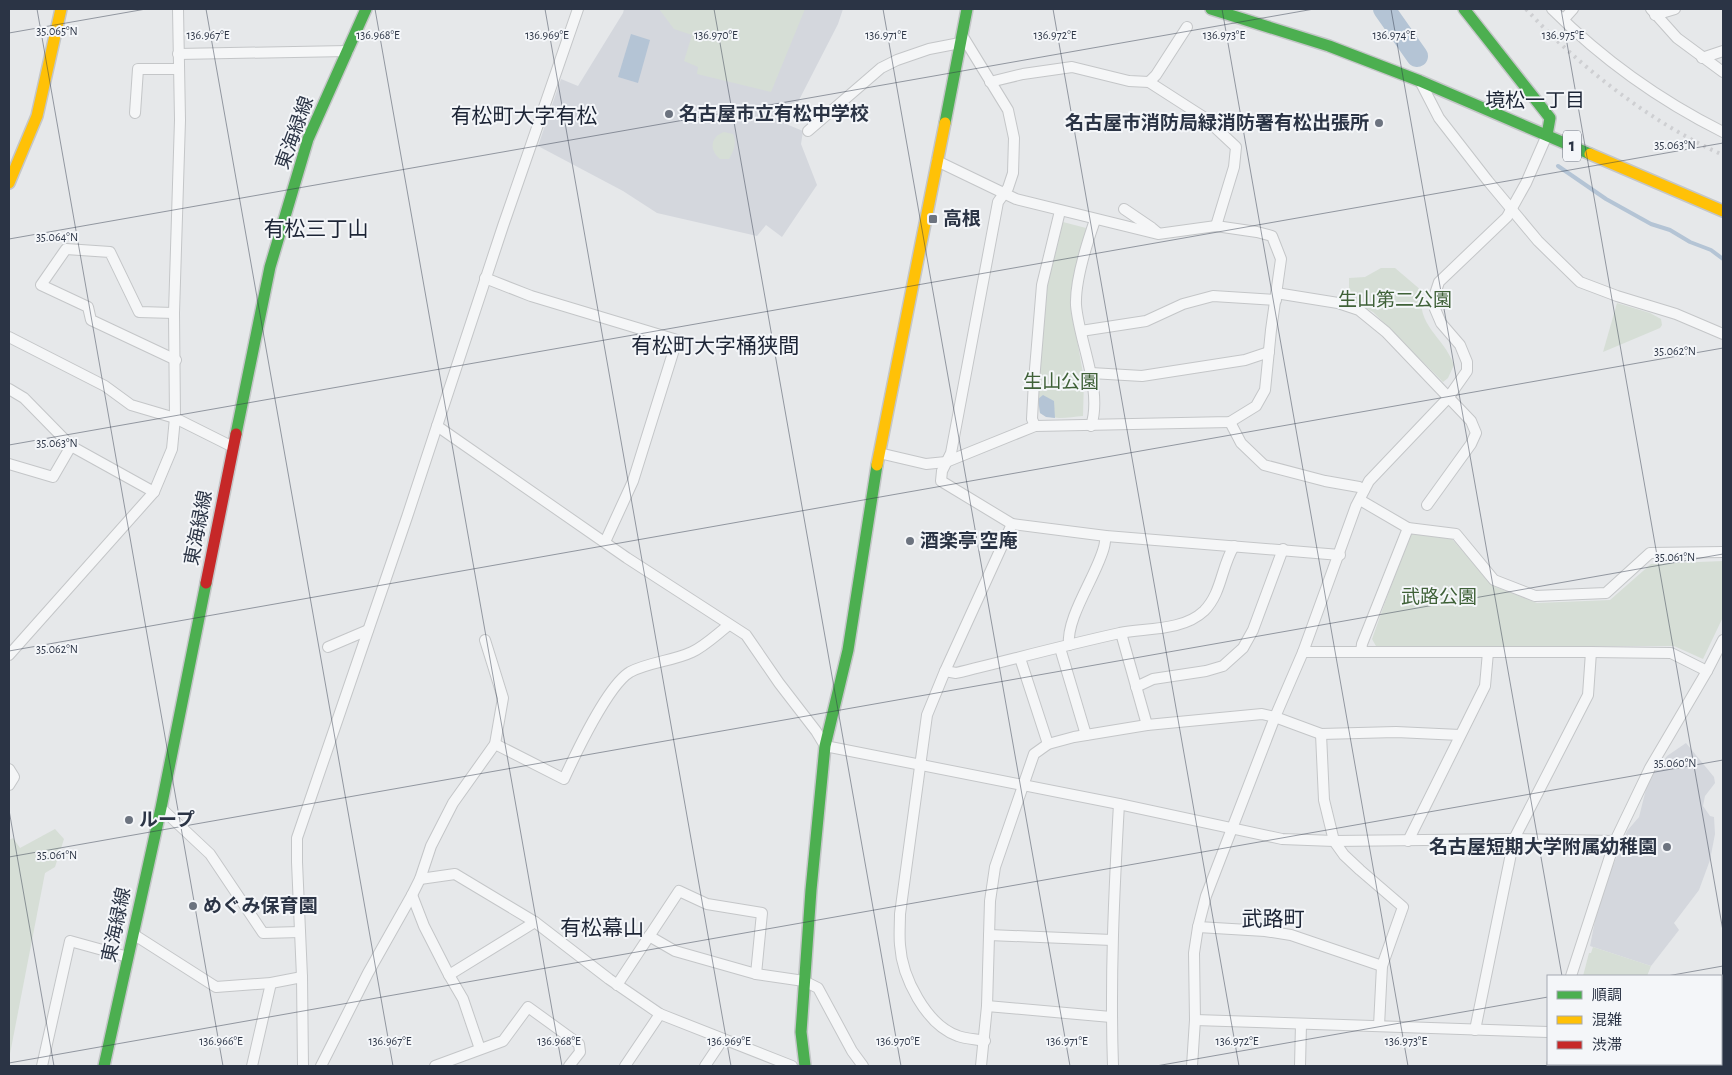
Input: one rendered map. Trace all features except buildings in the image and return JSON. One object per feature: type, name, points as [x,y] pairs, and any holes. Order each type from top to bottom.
[{"type":"main road","points":[[9,184],[12,168],[37,116],[61,9]]},
{"type":"main road","name":"東海緑線","points":[[104,1066],[160,808],[274,255],[308,139],[366,9]]},
{"type":"main road","points":[[805,1066],[801,1032],[804,981],[825,746],[848,650],[879,453],[967,9]]},
{"type":"main road","name":"1","points":[[1210,9],[1329,46],[1420,81],[1723,210]]},
{"type":"main road","points":[[1464,9],[1550,118],[1547,135]]},
{"type":"street","points":[[9,655],[154,492],[172,450],[175,418],[176,360],[174,313],[180,120],[178,9]]},
{"type":"street","points":[[303,1066],[302,977],[297,862],[298,838],[485,278],[578,9]]},
{"type":"street","points":[[1552,9],[1619,69],[1658,96],[1723,132]]},
{"type":"street","points":[[1564,19],[1573,9]]},
{"type":"street","points":[[1653,12],[1675,9]]},
{"type":"street","points":[[1653,12],[1677,38],[1723,72]]},
{"type":"street","points":[[1149,82],[1156,75],[1187,27]]},
{"type":"street","points":[[808,131],[881,68],[929,48],[961,39],[1008,110],[1014,138],[1013,173],[1004,195],[998,202],[951,453],[942,471],[941,481],[1012,524],[1106,536],[1340,554]]},
{"type":"street","points":[[178,54],[348,51]]},
{"type":"street","points":[[1702,58],[1723,51]]},
{"type":"street","points":[[990,82],[1023,74],[1072,66],[1129,81],[1149,82],[1205,118],[1236,147],[1234,167],[1216,226]]},
{"type":"street","points":[[135,113],[138,68],[178,69]]},
{"type":"street","points":[[1420,81],[1440,118],[1512,210],[1538,241],[1580,282],[1617,296],[1676,314],[1723,334]]},
{"type":"street","points":[[1192,1066],[1195,1020],[1194,953],[1206,896],[1231,828],[1303,652],[1362,495],[1369,481],[1448,398],[1467,371],[1467,362],[1460,345],[1440,322],[1435,309],[1434,297],[1439,282],[1507,217],[1537,161],[1547,135]]},
{"type":"street","points":[[879,453],[926,464],[946,462],[1035,426],[1230,422],[1256,406],[1265,390],[1281,259],[1272,236],[1216,226],[1158,234],[1095,220],[1004,195],[938,161]]},
{"type":"street","points":[[1124,210],[1158,234]]},
{"type":"street","points":[[1035,426],[1032,419],[1042,286],[1060,211]]},
{"type":"street","points":[[1091,426],[1094,418],[1091,373],[1076,306],[1076,288],[1095,220]]},
{"type":"street","points":[[174,313],[139,312],[110,252],[66,250],[41,285],[88,307],[91,320],[176,360]]},
{"type":"street","points":[[485,278],[531,296],[677,340],[633,481],[605,542]]},
{"type":"street","points":[[1081,331],[1146,321],[1183,304],[1213,296],[1276,297],[1338,303],[1359,310],[1386,332],[1470,421],[1476,433],[1471,444],[1427,505]]},
{"type":"street","points":[[9,337],[105,386],[131,405],[175,418],[233,447]]},
{"type":"street","points":[[1091,373],[1142,376],[1245,360],[1269,352]]},
{"type":"street","points":[[9,389],[24,398],[71,446],[154,492]]},
{"type":"street","points":[[1230,422],[1241,443],[1264,465],[1325,481],[1360,487],[1362,495],[1408,528],[1456,534],[1494,580],[1536,596],[1606,593],[1650,553],[1723,552]]},
{"type":"street","points":[[437,426],[729,626],[746,635],[825,746],[1119,804],[1282,839],[1334,841],[1514,839],[1615,841]]},
{"type":"street","points":[[9,464],[53,477],[71,446]]},
{"type":"street","points":[[985,1041],[957,1036],[933,1021],[917,997],[908,978],[900,947],[900,914],[926,715],[944,671],[1012,524]]},
{"type":"street","points":[[1361,652],[1362,644],[1408,528]]},
{"type":"street","points":[[1086,735],[1065,647],[1080,602],[1104,547],[1106,536]]},
{"type":"street","points":[[944,671],[956,673],[1121,633],[1176,625],[1190,620],[1203,612],[1217,594],[1229,554],[1234,546]]},
{"type":"street","points":[[1136,687],[1153,679],[1206,671],[1222,666],[1243,648],[1253,630],[1284,549]]},
{"type":"street","points":[[495,744],[564,779],[580,744],[610,693],[629,673],[660,661],[692,652],[729,626]]},
{"type":"street","points":[[328,647],[368,630]]},
{"type":"street","points":[[1121,633],[1147,725]]},
{"type":"street","points":[[321,1066],[368,973],[420,879],[431,846],[453,803],[495,744],[504,698],[484,640]]},
{"type":"street","points":[[1571,975],[1615,841],[1650,768],[1708,672],[1723,640]]},
{"type":"street","points":[[1303,652],[1671,653],[1708,672]]},
{"type":"street","points":[[1408,841],[1485,686],[1488,652]]},
{"type":"street","points":[[1475,1030],[1514,839],[1588,695],[1591,652]]},
{"type":"street","points":[[1020,658],[1048,744]]},
{"type":"street","points":[[981,1066],[987,1006],[990,901],[995,867],[1034,754],[1048,744],[1086,735],[1147,725],[1262,714],[1276,717],[1321,734],[1396,732],[1460,735]]},
{"type":"street","points":[[1321,734],[1324,800],[1334,841],[1344,855],[1403,907],[1382,966],[1379,1026]]},
{"type":"street","points":[[9,769],[14,777],[9,785]]},
{"type":"street","points":[[1113,1066],[1111,1017],[1112,940],[1119,804]]},
{"type":"street","points":[[160,808],[210,854],[263,933],[300,932]]},
{"type":"street","points":[[420,879],[455,874],[535,922],[617,985],[660,1014],[792,1066]]},
{"type":"street","points":[[617,985],[679,891],[707,904],[762,912],[756,974]]},
{"type":"street","points":[[412,894],[424,926],[448,975],[463,998],[480,1049]]},
{"type":"street","points":[[448,975],[535,922]]},
{"type":"street","points":[[1198,927],[1265,931],[1291,935],[1382,966]]},
{"type":"street","points":[[133,934],[216,987],[271,983],[302,977]]},
{"type":"street","points":[[649,936],[675,951],[756,974],[804,981],[818,988],[852,1050],[863,1066]]},
{"type":"street","points":[[989,936],[1112,940]]},
{"type":"street","points":[[42,1066],[70,941],[128,957]]},
{"type":"street","points":[[252,1066],[271,983]]},
{"type":"street","points":[[987,1006],[1111,1017]]},
{"type":"street","points":[[435,1066],[503,1041],[528,1007],[579,1044],[580,1052],[569,1066]]},
{"type":"street","points":[[625,1066],[660,1014]]},
{"type":"street","points":[[1195,1020],[1547,1032]]},
{"type":"street","points":[[1300,1066],[1301,1024]]},
{"type":"street","points":[[705,1066],[723,1039]]},
{"type":"shaded area","name":"名古屋市立有松中学校","points":[[624,9],[843,9],[838,24],[798,102],[792,103],[786,124],[803,131],[801,144],[817,185],[782,237],[766,225],[757,236],[657,213],[623,191],[538,146],[561,79],[578,86]]},
{"type":"shaded area","name":"名古屋短期大学附属幼稚園","points":[[1686,743],[1714,777],[1715,783],[1705,796],[1703,806],[1710,816],[1714,817],[1715,834],[1710,860],[1699,890],[1674,923],[1679,930],[1651,966],[1590,946],[1599,900],[1627,831],[1639,817],[1648,781],[1667,756]]},
{"type":"green space","points":[[659,9],[805,9],[771,92],[697,74],[698,67],[684,61],[692,35],[674,29]]},
{"type":"green space","points":[[724,132],[733,134],[735,140],[734,150],[729,159],[720,159],[713,148],[716,137]]},
{"type":"green space","name":"生山公園","points":[[1063,222],[1086,228],[1071,290],[1074,323],[1084,379],[1083,416],[1061,418],[1050,417],[1040,413],[1038,399],[1046,285]]},
{"type":"green space","name":"生山第二公園","points":[[1381,268],[1395,268],[1422,291],[1421,303],[1423,314],[1454,365],[1448,378],[1443,382],[1373,312],[1349,299],[1349,278],[1365,277]]},
{"type":"green space","points":[[1617,303],[1650,313],[1661,319],[1662,325],[1660,328],[1603,352]]},
{"type":"green space","name":"武路公園","points":[[1412,534],[1452,539],[1493,586],[1537,603],[1610,600],[1651,564],[1723,561],[1723,617],[1703,659],[1674,646],[1376,646],[1372,639],[1408,538]]},
{"type":"green space","points":[[55,829],[64,839],[55,867],[45,873],[9,1059],[9,840],[13,838],[20,848]]},
{"type":"green space","points":[[1593,947],[1651,966],[1647,975],[1583,975],[1589,953],[1591,953]]},
{"type":"water","points":[[631,34],[650,40],[638,83],[618,77]]},
{"type":"water","points":[[1043,395],[1054,401],[1055,418],[1046,417],[1040,413],[1038,399]]},
{"type":"waterway","points":[[1384,9],[1417,56]]},
{"type":"waterway","points":[[1558,166],[1606,199],[1651,224],[1670,230],[1690,242],[1711,250],[1723,259]]},
{"type":"railway","points":[[1526,9],[1569,52],[1618,92],[1670,127],[1723,155]]},
{"type":"traffic: fast","points":[[236,434],[270,267],[308,139],[366,9]]},
{"type":"traffic: fast","points":[[945,123],[967,9]]},
{"type":"traffic: fast","points":[[1211,9],[1329,46],[1420,81],[1590,154]]},
{"type":"traffic: fast","points":[[1464,9],[1550,118],[1547,135]]},
{"type":"traffic: fast","points":[[805,1066],[801,1032],[811,890],[825,746],[848,650],[877,465]]},
{"type":"traffic: fast","points":[[104,1066],[161,808],[206,583]]},
{"type":"traffic: slow","points":[[9,183],[37,116],[61,9]]},
{"type":"traffic: slow","points":[[877,465],[945,123]]},
{"type":"traffic: slow","points":[[1590,154],[1723,211]]},
{"type":"traffic: jam","points":[[206,583],[236,434]]},
{"type":"place","name":"名古屋市立有松中学校","points":[[669,114]]},
{"type":"place","name":"名古屋市消防局緑消防署有松出張所","points":[[1379,123]]},
{"type":"place","name":"高根","points":[[933,219]]},
{"type":"place","name":"酒楽亭 空庵","points":[[910,541]]},
{"type":"place","name":"ループ","points":[[129,820]]},
{"type":"place","name":"名古屋短期大学附属幼稚園","points":[[1667,847]]},
{"type":"place","name":"めぐみ保育園","points":[[193,906]]},
{"type":"district","name":"境松一丁目","points":[[1535,101]]},
{"type":"district","name":"有松町大字有松","points":[[524,116]]},
{"type":"district","name":"有松三丁山","points":[[316,229]]},
{"type":"district","name":"有松町大字桶狭間","points":[[715,346]]},
{"type":"district","name":"武路町","points":[[1273,919]]},
{"type":"district","name":"有松幕山","points":[[602,928]]}]
